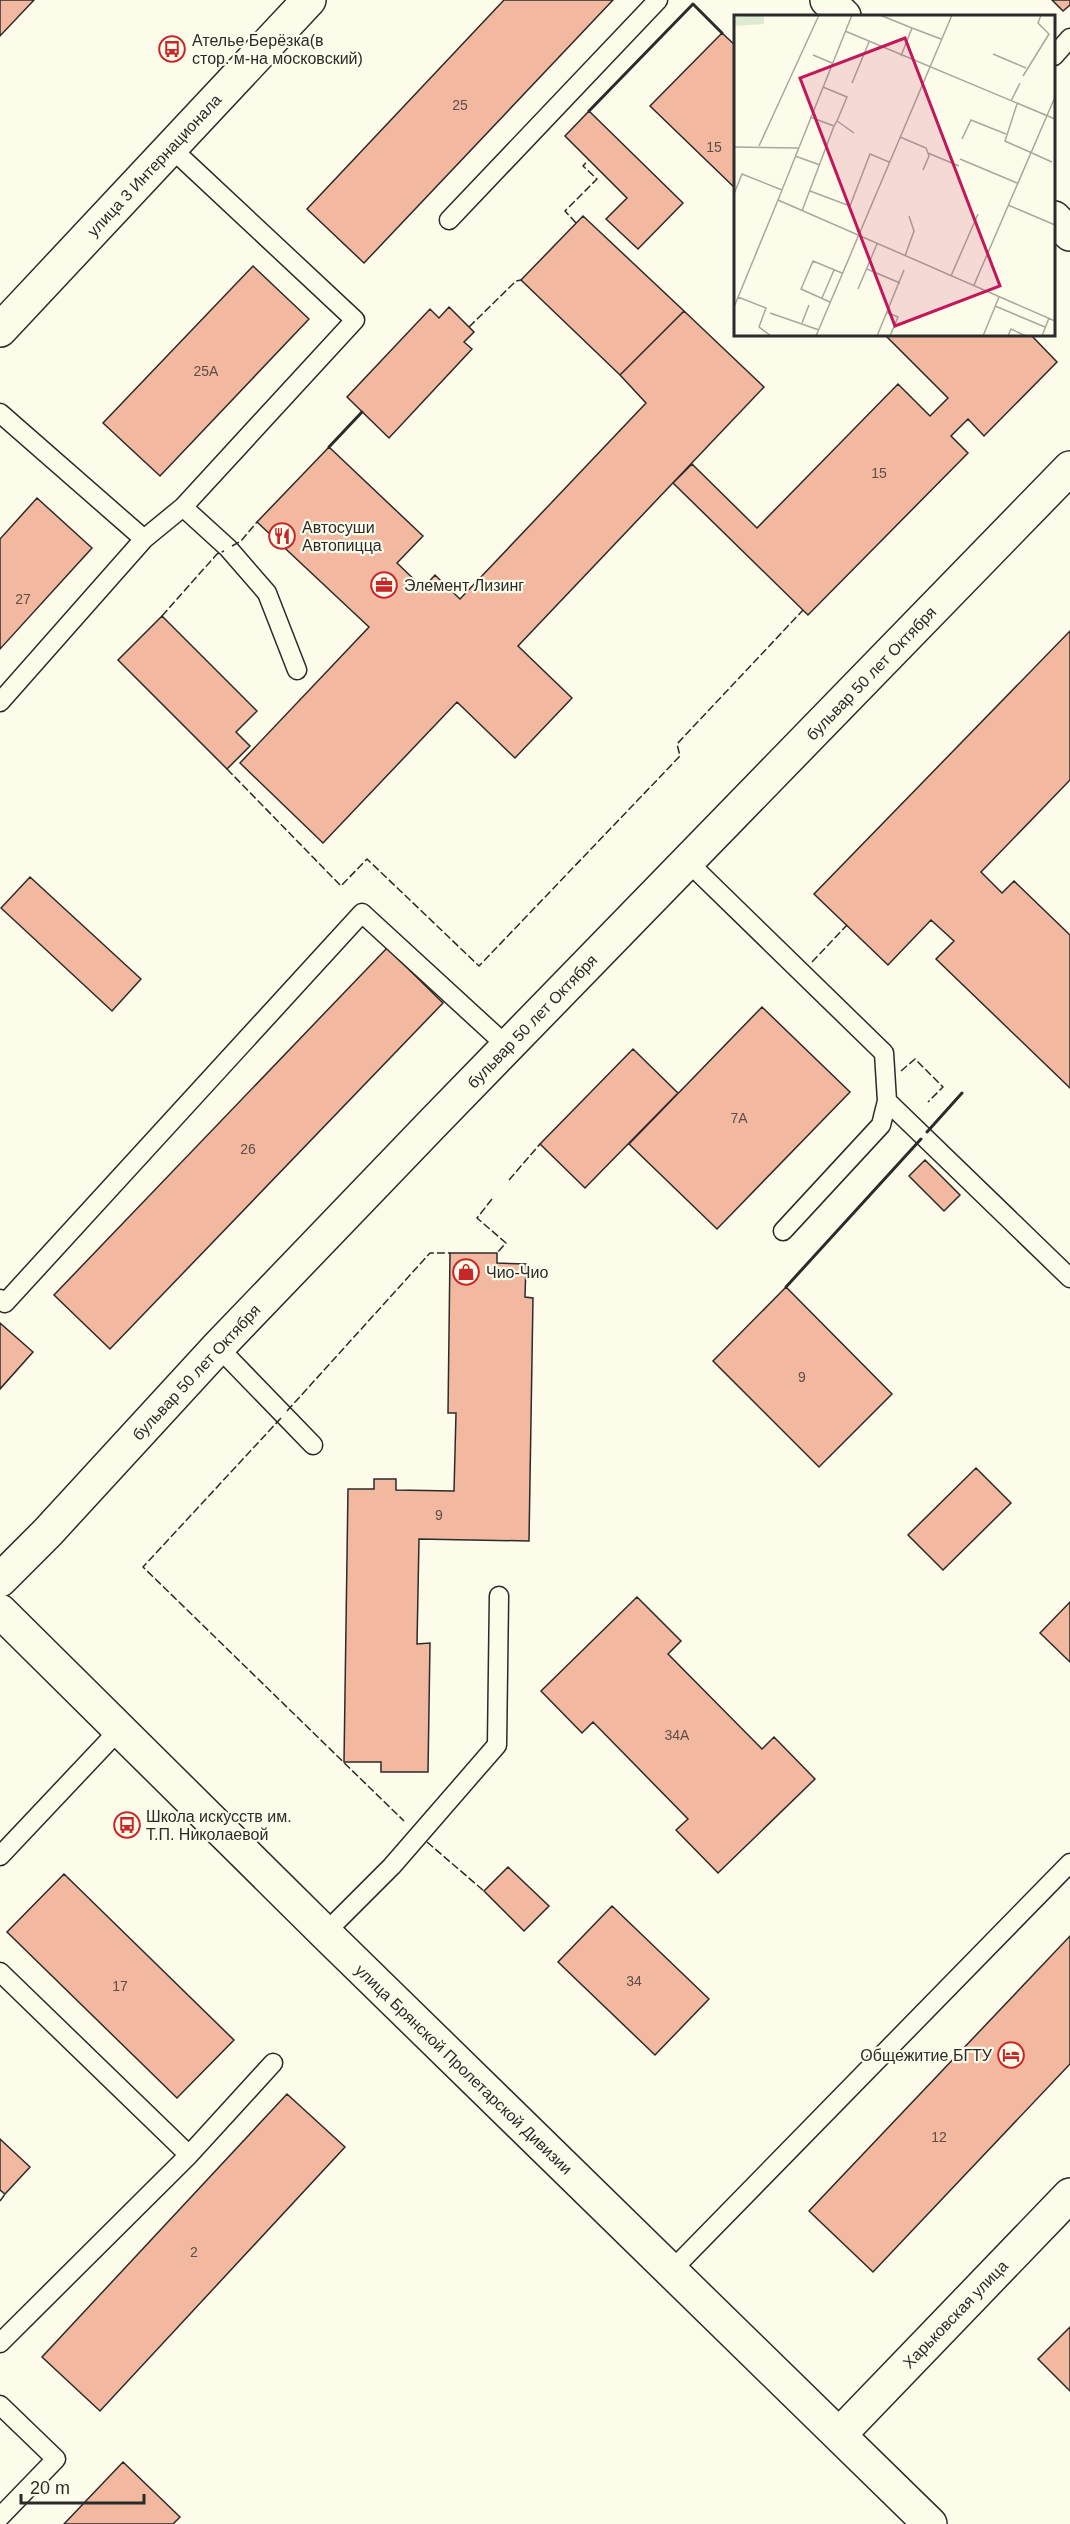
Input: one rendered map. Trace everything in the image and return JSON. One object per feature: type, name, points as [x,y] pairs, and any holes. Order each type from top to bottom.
[{"type":"street","name":"улица 3 Интернационала","points":[[0,330],[309,0]]},
{"type":"street","points":[[827,0],[843,15]]},
{"type":"street","points":[[1055,220],[1070,234]]},
{"type":"street","name":"бульвар 50 лет Октября","points":[[0,1580],[48,1532],[218,1347],[1070,468]]},
{"type":"street","name":"улица Брянской Пролетарской Дивизии","points":[[0,1611],[325,1933],[930,2524]]},
{"type":"street","name":"Харьковская улица","points":[[840,2434],[1070,2195]]},
{"type":"lane","points":[[449,220],[658,0]]},
{"type":"lane","points":[[1055,54],[1070,38]]},
{"type":"lane","points":[[0,702],[144,539],[183,507],[355,320],[170,147]]},
{"type":"lane","points":[[0,413],[144,539]]},
{"type":"lane","points":[[183,507],[228,548],[267,593],[297,670]]},
{"type":"lane","points":[[687,861],[884,1053],[887,1101],[881,1125],[783,1231]]},
{"type":"lane","points":[[0,1299],[5,1303],[362,913],[508,1047]]},
{"type":"lane","points":[[887,1101],[1070,1278]]},
{"type":"lane","points":[[218,1347],[313,1445]]},
{"type":"lane","points":[[325,1933],[392,1866],[496,1745],[500,1596]]},
{"type":"lane","points":[[0,1856],[119,1730]]},
{"type":"lane","points":[[672,2270],[1070,1863]]},
{"type":"lane","points":[[0,1972],[189,2155]]},
{"type":"lane","points":[[0,2343],[189,2155],[273,2063]]},
{"type":"lane","points":[[0,2404],[56,2459],[0,2517]]},
{"type":"building","points":[[0,0],[34,0],[0,36]]},
{"type":"building","points":[[504,0],[613,0],[364,263],[307,209]]},
{"type":"building","points":[[1052,0],[1070,0],[1070,5],[1063,11]]},
{"type":"building","points":[[722,33],[734,44],[734,187],[650,106]]},
{"type":"building","points":[[589,111],[683,203],[638,249],[606,219],[627,198],[565,136]]},
{"type":"building","points":[[583,216],[684,311],[620,375],[521,280]]},
{"type":"building","points":[[253,266],[309,319],[160,476],[103,423]]},
{"type":"building","points":[[449,307],[474,332],[464,342],[472,349],[389,438],[347,397],[430,309],[439,318]]},
{"type":"building","points":[[684,311],[764,387],[518,646],[572,698],[515,758],[457,702],[323,843],[240,763],[369,627],[257,522],[329,447],[423,536],[397,563],[423,588],[435,575],[460,599],[646,403],[620,375]]},
{"type":"building","points":[[886,336],[1032,336],[1057,362],[984,436],[968,419],[951,436],[968,453],[808,615],[673,483],[692,464],[757,528],[898,384],[930,416],[948,398]]},
{"type":"building","points":[[37,498],[92,548],[0,649],[0,539]]},
{"type":"building","points":[[162,616],[257,711],[236,732],[250,746],[227,769],[118,660]]},
{"type":"building","points":[[1070,631],[1070,780],[981,872],[1002,893],[1014,881],[1070,935],[1070,1088],[936,959],[954,941],[931,920],[888,965],[814,894]]},
{"type":"building","points":[[30,877],[141,979],[112,1011],[1,908]]},
{"type":"building","points":[[387,948],[443,1003],[110,1349],[54,1295]]},
{"type":"building","points":[[762,1007],[850,1092],[717,1229],[629,1144]]},
{"type":"building","points":[[633,1049],[678,1093],[585,1188],[540,1144]]},
{"type":"building","points":[[925,1160],[960,1195],[944,1211],[909,1176]]},
{"type":"building","points":[[450,1253],[497,1253],[497,1263],[526,1264],[525,1297],[533,1298],[529,1541],[419,1539],[417,1644],[430,1643],[428,1772],[381,1772],[381,1762],[344,1762],[348,1489],[374,1489],[374,1479],[396,1479],[396,1490],[454,1491],[456,1413],[448,1413]]},
{"type":"building","points":[[786,1287],[892,1394],[819,1467],[713,1361]]},
{"type":"building","points":[[0,1323],[33,1352],[0,1389]]},
{"type":"building","points":[[976,1468],[1011,1503],[943,1570],[908,1535]]},
{"type":"building","points":[[637,1597],[681,1641],[668,1654],[762,1749],[774,1737],[815,1779],[718,1873],[676,1830],[688,1819],[593,1722],[582,1733],[541,1691]]},
{"type":"building","points":[[1070,1602],[1070,1662],[1040,1633]]},
{"type":"building","points":[[508,1867],[549,1906],[524,1931],[484,1891]]},
{"type":"building","points":[[64,1874],[234,2040],[177,2098],[7,1932]]},
{"type":"building","points":[[612,1906],[709,1999],[655,2055],[558,1962]]},
{"type":"building","points":[[1070,1936],[1070,2064],[873,2272],[809,2211]]},
{"type":"building","points":[[287,2094],[345,2147],[100,2411],[42,2357]]},
{"type":"building","points":[[0,2139],[30,2167],[5,2194],[0,2190]]},
{"type":"building","points":[[1070,2327],[1070,2391],[1038,2359]]},
{"type":"building","points":[[123,2462],[180,2517],[173,2524],[64,2524]]},
{"type":"fence","points":[[576,223],[565,211],[597,179],[583,166],[588,160]]},
{"type":"fence","points":[[469,327],[516,281],[521,280]]},
{"type":"fence","points":[[232,546],[241,541],[257,522]]},
{"type":"fence","points":[[162,616],[217,554],[224,551]]},
{"type":"fence","points":[[227,769],[341,886],[367,859],[479,966],[680,756],[677,744],[803,610]]},
{"type":"fence","points":[[812,962],[847,925]]},
{"type":"fence","points":[[901,1071],[915,1059],[943,1087],[928,1102]]},
{"type":"fence","points":[[509,1180],[540,1144]]},
{"type":"fence","points":[[492,1199],[477,1218],[506,1243],[497,1253]]},
{"type":"fence","points":[[287,1411],[430,1253],[450,1253]]},
{"type":"fence","points":[[281,1418],[143,1567],[404,1821]]},
{"type":"fence","points":[[427,1842],[484,1891]]},
{"type":"fence","points":[[0,2201],[5,2194]]},
{"type":"wall","points":[[589,111],[693,4],[722,33]]},
{"type":"wall","points":[[329,447],[362,412]]},
{"type":"wall","points":[[927,1132],[962,1093]]},
{"type":"wall","points":[[786,1287],[921,1139]]},
{"type":"place","name":"Ателье Берёзка(в стор. м-на московский)","points":[[172,49]]},
{"type":"place","name":"Автосуши Автопицца","points":[[282,536]]},
{"type":"place","name":"Элемент Лизинг","points":[[384,585]]},
{"type":"place","name":"Чио-Чио","points":[[466,1272]]},
{"type":"place","name":"Школа искусств им. Т.П. Николаевой","points":[[127,1825]]},
{"type":"place","name":"Общежитие БГТУ","points":[[1011,2055]]}]
